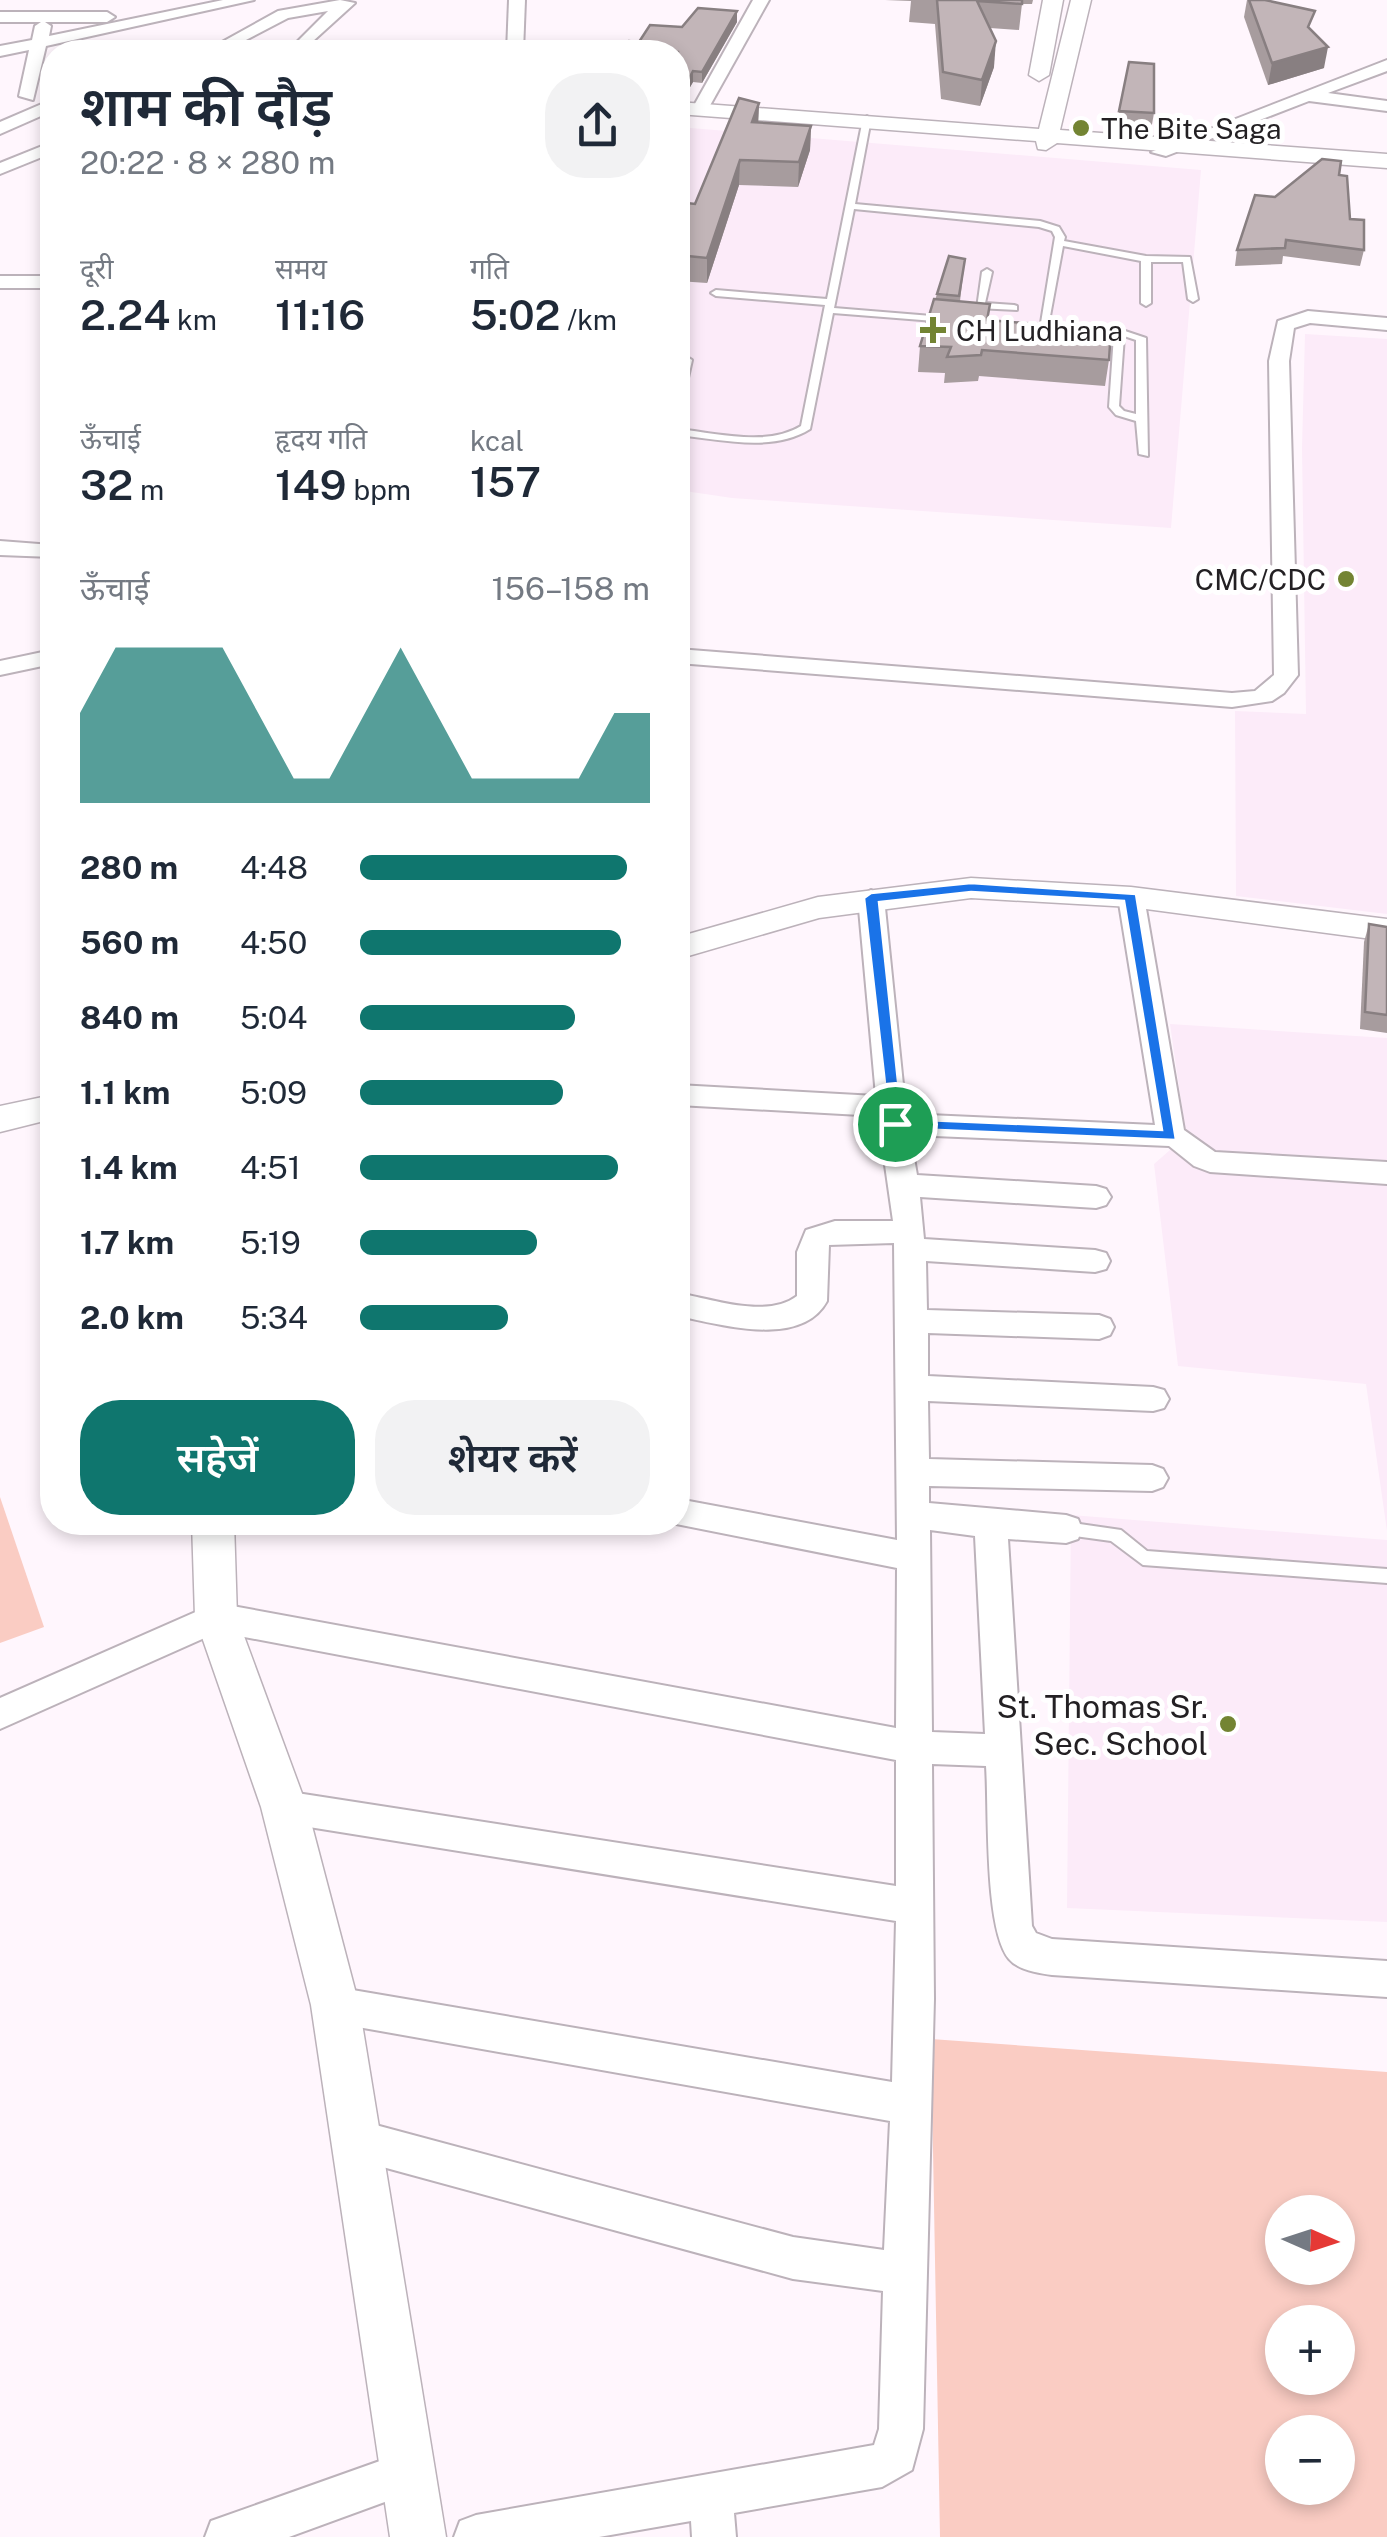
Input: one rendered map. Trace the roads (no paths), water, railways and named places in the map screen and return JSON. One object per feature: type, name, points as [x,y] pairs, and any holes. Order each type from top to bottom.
[{"type":"street","points":[[40,104],[21,98],[53,0]]},
{"type":"street","points":[[54,40],[246,0]]},
{"type":"street","points":[[515,40],[517,0]]},
{"type":"street","points":[[702,109],[761,0]]},
{"type":"street","points":[[1036,127],[1081,0]]},
{"type":"street","points":[[235,40],[284,14],[348,2]]},
{"type":"street","points":[[305,40],[348,2]]},
{"type":"street","points":[[1036,127],[1051,10],[1076,23]]},
{"type":"street","points":[[0,17],[155,18]]},
{"type":"street","points":[[0,51],[40,43]]},
{"type":"street","points":[[1160,152],[1300,95],[1387,65]]},
{"type":"street","points":[[1300,95],[1387,106]]},
{"type":"street","points":[[690,108],[735,118],[1036,127],[1387,161]]},
{"type":"street","points":[[4,126],[40,110]]},
{"type":"street","points":[[1036,127],[1160,152],[1387,172]]},
{"type":"street","points":[[0,169],[40,152]]},
{"type":"street","points":[[0,282],[40,282]]},
{"type":"street","points":[[690,657],[1232,700],[1250,700],[1275,692],[1286,675],[1278,361],[1285,325],[1308,317],[1387,324]]},
{"type":"street","points":[[0,548],[40,550]]},
{"type":"street","points":[[2,664],[40,656]]},
{"type":"street","points":[[690,945],[818,908],[871,898],[971,888],[1131,897],[1387,930]]},
{"type":"street","points":[[1131,897],[1171,1136]]},
{"type":"street","points":[[476,2537],[712,2516],[882,2466],[897,2455],[902,2429],[911,2105],[912,1321],[904,1185],[893,1116],[871,898]]},
{"type":"street","points":[[690,1096],[893,1116],[1171,1136],[1183,1138],[1197,1156],[1210,1162],[1387,1172]]},
{"type":"street","points":[[0,1119],[40,1110]]},
{"type":"street","points":[[904,1185],[1096,1197]]},
{"type":"street","points":[[690,1306],[758,1315],[796,1314],[812,1300],[812,1252],[816,1238],[835,1232],[1095,1261]]},
{"type":"street","points":[[912,1321],[1099,1327]]},
{"type":"street","points":[[912,1388],[1153,1399]]},
{"type":"street","points":[[912,1472],[1152,1478]]},
{"type":"street","points":[[912,1514],[1066,1528]]},
{"type":"street","points":[[690,1515],[912,1557]]},
{"type":"street","points":[[991,1524],[1012,1926],[1020,1946],[1030,1955],[1387,1979]]},
{"type":"street","points":[[213,1535],[216,1616],[284,1807],[335,2006],[418,2537]]},
{"type":"street","points":[[0,1714],[216,1616],[913,1747],[1002,1751]]},
{"type":"street","points":[[284,1807],[913,1906]]},
{"type":"street","points":[[335,2006],[911,2105]]},
{"type":"street","points":[[357,2140],[794,2258],[904,2273]]},
{"type":"street","points":[[227,2537],[408,2473]]},
{"type":"lane","points":[[690,433],[767,438],[801,433],[806,428],[865,124]]},
{"type":"lane","points":[[850,206],[1040,224],[1056,229],[1059,242],[1043,327]]},
{"type":"lane","points":[[1059,242],[1146,259],[1188,260],[1193,299]]},
{"type":"lane","points":[[1146,259],[1146,303]]},
{"type":"lane","points":[[974,323],[986,272]]},
{"type":"lane","points":[[716,294],[956,321]]},
{"type":"lane","points":[[980,306],[1014,308]]},
{"type":"lane","points":[[1026,326],[1058,329]]},
{"type":"lane","points":[[1074,330],[1119,332],[1141,338],[1144,454]]},
{"type":"lane","points":[[1119,332],[1114,407],[1120,414],[1141,419]]},
{"type":"lane","points":[[1066,1528],[1115,1535],[1142,1558],[1387,1576]]},
{"type":"place","name":"The Bite Saga","points":[[1081,128]]},
{"type":"place","name":"CH Ludhiana","points":[[933,330]]},
{"type":"place","name":"CMC/CDC","points":[[1346,579]]},
{"type":"place","name":"St. Thomas Sr. Sec. School","points":[[1228,1724]]}]
